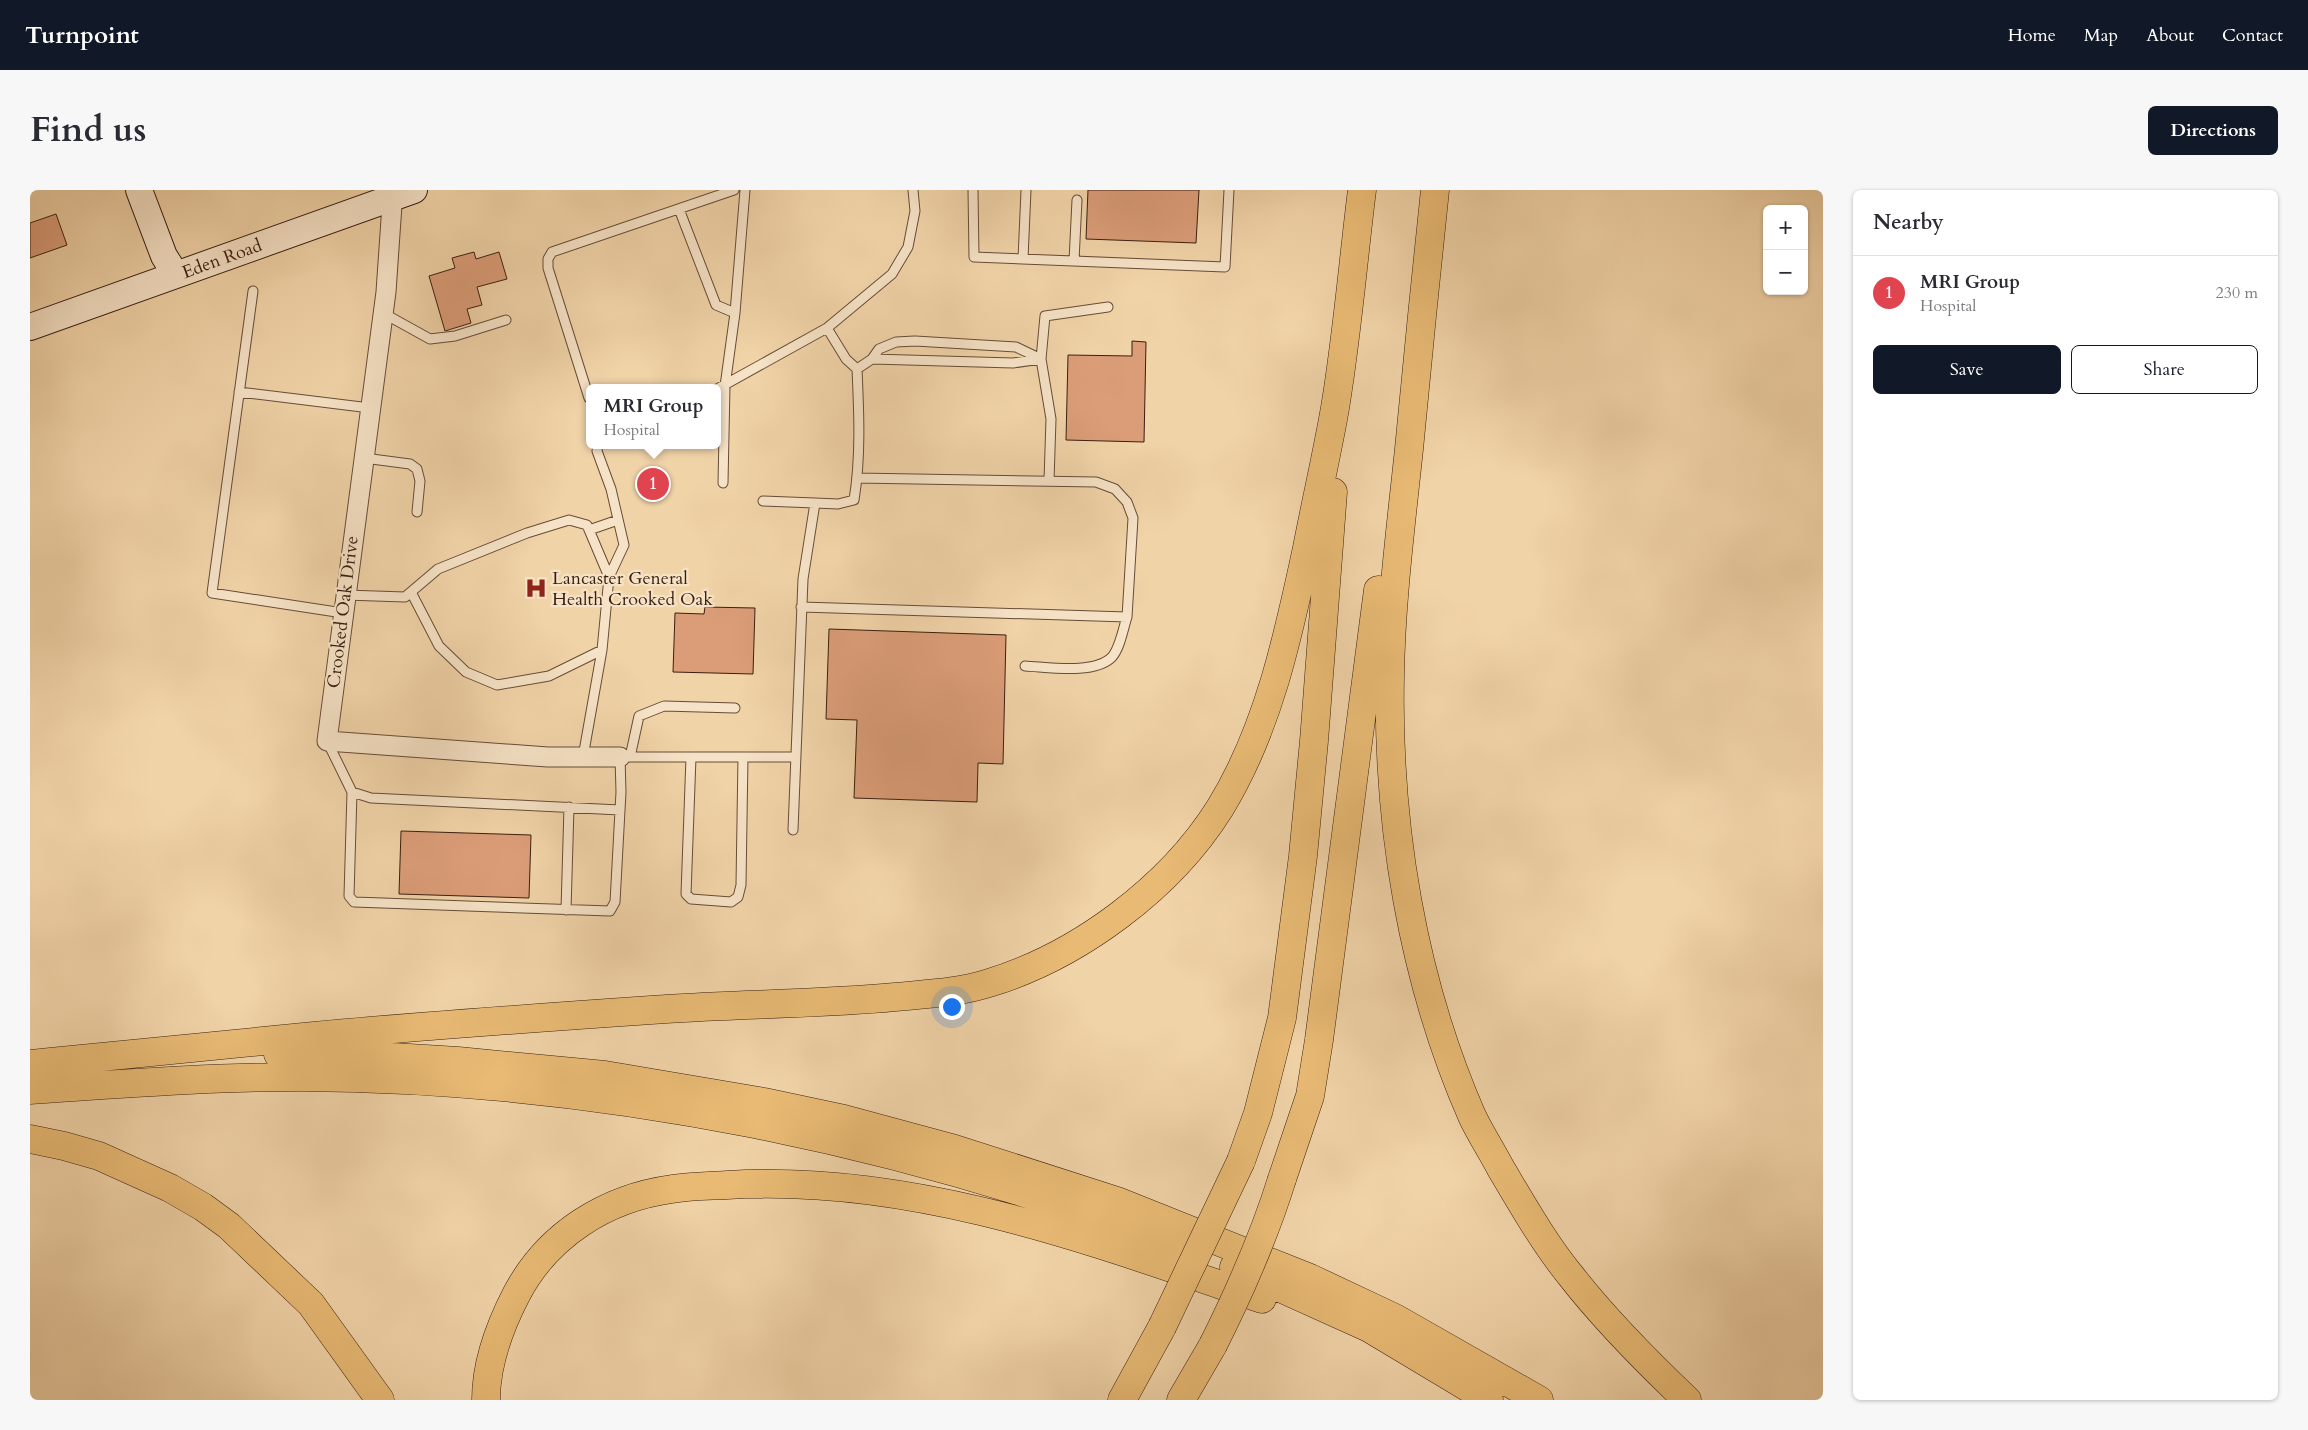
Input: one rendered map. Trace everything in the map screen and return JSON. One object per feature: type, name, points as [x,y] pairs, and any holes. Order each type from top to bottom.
[{"type":"highway","points":[[30,1065],[317,1035],[673,1008],[867,1000],[941,993],[986,984],[1055,956],[1115,918],[1152,888],[1191,850],[1222,805],[1240,772],[1270,697],[1298,591],[1335,405],[1362,190]]},
{"type":"highway","points":[[1181,1400],[1214,1345],[1251,1264],[1310,1096],[1319,1040],[1429,190]]},
{"type":"highway","points":[[1435,190],[1394,589],[1390,677],[1391,756],[1397,821],[1402,864],[1420,960],[1444,1042],[1473,1118],[1518,1199],[1570,1275],[1621,1335],[1687,1400]]},
{"type":"highway","points":[[1122,1400],[1162,1327],[1241,1161],[1258,1113],[1282,1018],[1303,856],[1314,741],[1333,486],[1335,405]]},
{"type":"highway","points":[[30,1065],[256,1054],[360,1056],[458,1061],[605,1075],[764,1102],[844,1119],[955,1149],[1076,1187],[1117,1201],[1291,1271],[1395,1318],[1540,1400]]},
{"type":"highway","points":[[30,1090],[224,1078],[380,1080],[539,1091],[617,1100],[787,1130],[892,1155],[1016,1189],[1105,1218],[1215,1260],[1369,1328],[1489,1400]]},
{"type":"highway","points":[[30,1139],[99,1156],[170,1188],[210,1212],[256,1250],[311,1304],[380,1400]]},
{"type":"highway","points":[[486,1400],[486,1383],[490,1361],[507,1312],[520,1288],[531,1270],[553,1245],[585,1219],[628,1199],[673,1188],[790,1183],[890,1192],[978,1210],[1101,1244],[1275,1303],[1348,1332],[1489,1400]]},
{"type":"street","points":[[139,190],[164,256],[176,275]]},
{"type":"street","name":"Eden Road","points":[[30,327],[400,192]]},
{"type":"street","name":"Crooked Oak Drive","points":[[327,742],[400,192]]},
{"type":"street","points":[[327,742],[454,752],[625,757]]},
{"type":"lane","points":[[586,388],[548,268],[548,259],[552,252],[734,190]]},
{"type":"lane","points":[[723,483],[721,388],[735,313],[745,190]]},
{"type":"lane","points":[[721,388],[828,328],[892,274],[908,247],[915,211],[913,190]]},
{"type":"lane","points":[[973,190],[974,257],[1225,267],[1229,190]]},
{"type":"lane","points":[[1023,259],[1026,190]]},
{"type":"lane","points":[[1074,261],[1077,200]]},
{"type":"lane","points":[[679,209],[716,305],[735,313]]},
{"type":"lane","points":[[253,291],[212,594],[344,604],[405,596],[438,569],[528,533],[570,520],[587,525],[609,577]]},
{"type":"lane","points":[[1049,480],[1051,419],[1041,359],[1042,331],[1046,314],[1108,307]]},
{"type":"lane","points":[[383,313],[430,339],[455,336],[506,320]]},
{"type":"lane","points":[[763,501],[838,504],[854,500],[858,478],[860,427],[857,370],[846,359],[828,328]]},
{"type":"lane","points":[[857,370],[872,359],[879,349],[896,342],[915,341],[1016,347],[1041,359]]},
{"type":"lane","points":[[872,359],[1013,363],[1041,359]]},
{"type":"lane","points":[[239,392],[370,408]]},
{"type":"lane","points":[[583,757],[602,650],[609,577],[624,545],[611,489],[597,449]]},
{"type":"lane","points":[[364,458],[410,464],[417,470],[420,482],[417,512]]},
{"type":"lane","points":[[858,478],[1096,482],[1115,489],[1127,502],[1133,518],[1127,617],[1112,657],[1099,665],[1078,669],[1025,666]]},
{"type":"lane","points":[[793,830],[801,607],[803,579],[815,503]]},
{"type":"lane","points":[[589,530],[618,520]]},
{"type":"lane","points":[[411,592],[439,646],[466,672],[497,685],[549,676],[602,650]]},
{"type":"lane","points":[[801,607],[1127,617]]},
{"type":"lane","points":[[327,742],[352,792],[349,896],[354,902],[610,912],[615,902],[625,757],[639,716],[664,706],[735,708]]},
{"type":"lane","points":[[625,757],[796,757]]},
{"type":"lane","points":[[691,757],[686,894],[691,899],[731,902],[738,897],[741,885],[742,757]]},
{"type":"lane","points":[[352,792],[371,798],[620,810]]},
{"type":"lane","points":[[566,910],[569,807]]},
{"type":"building","points":[[1088,190],[1199,190],[1196,243],[1086,239]]},
{"type":"building","points":[[56,214],[67,245],[30,258],[30,223]]},
{"type":"building","points":[[474,252],[476,259],[499,252],[507,279],[477,287],[482,305],[467,309],[471,323],[445,331],[429,276],[455,268],[452,258]]},
{"type":"building","points":[[1132,341],[1146,342],[1144,442],[1066,440],[1068,355],[1132,356]]},
{"type":"building","points":[[705,607],[755,608],[753,674],[673,672],[675,613],[704,614]]},
{"type":"building","points":[[829,629],[1006,635],[1003,764],[978,763],[977,802],[854,798],[857,720],[826,719]]},
{"type":"building","points":[[401,831],[531,835],[529,898],[399,894]]},
{"type":"place","name":"MRI Group","points":[[653,484]]},
{"type":"place","name":"Lancaster General Health Crooked Oak","points":[[536,588]]}]
